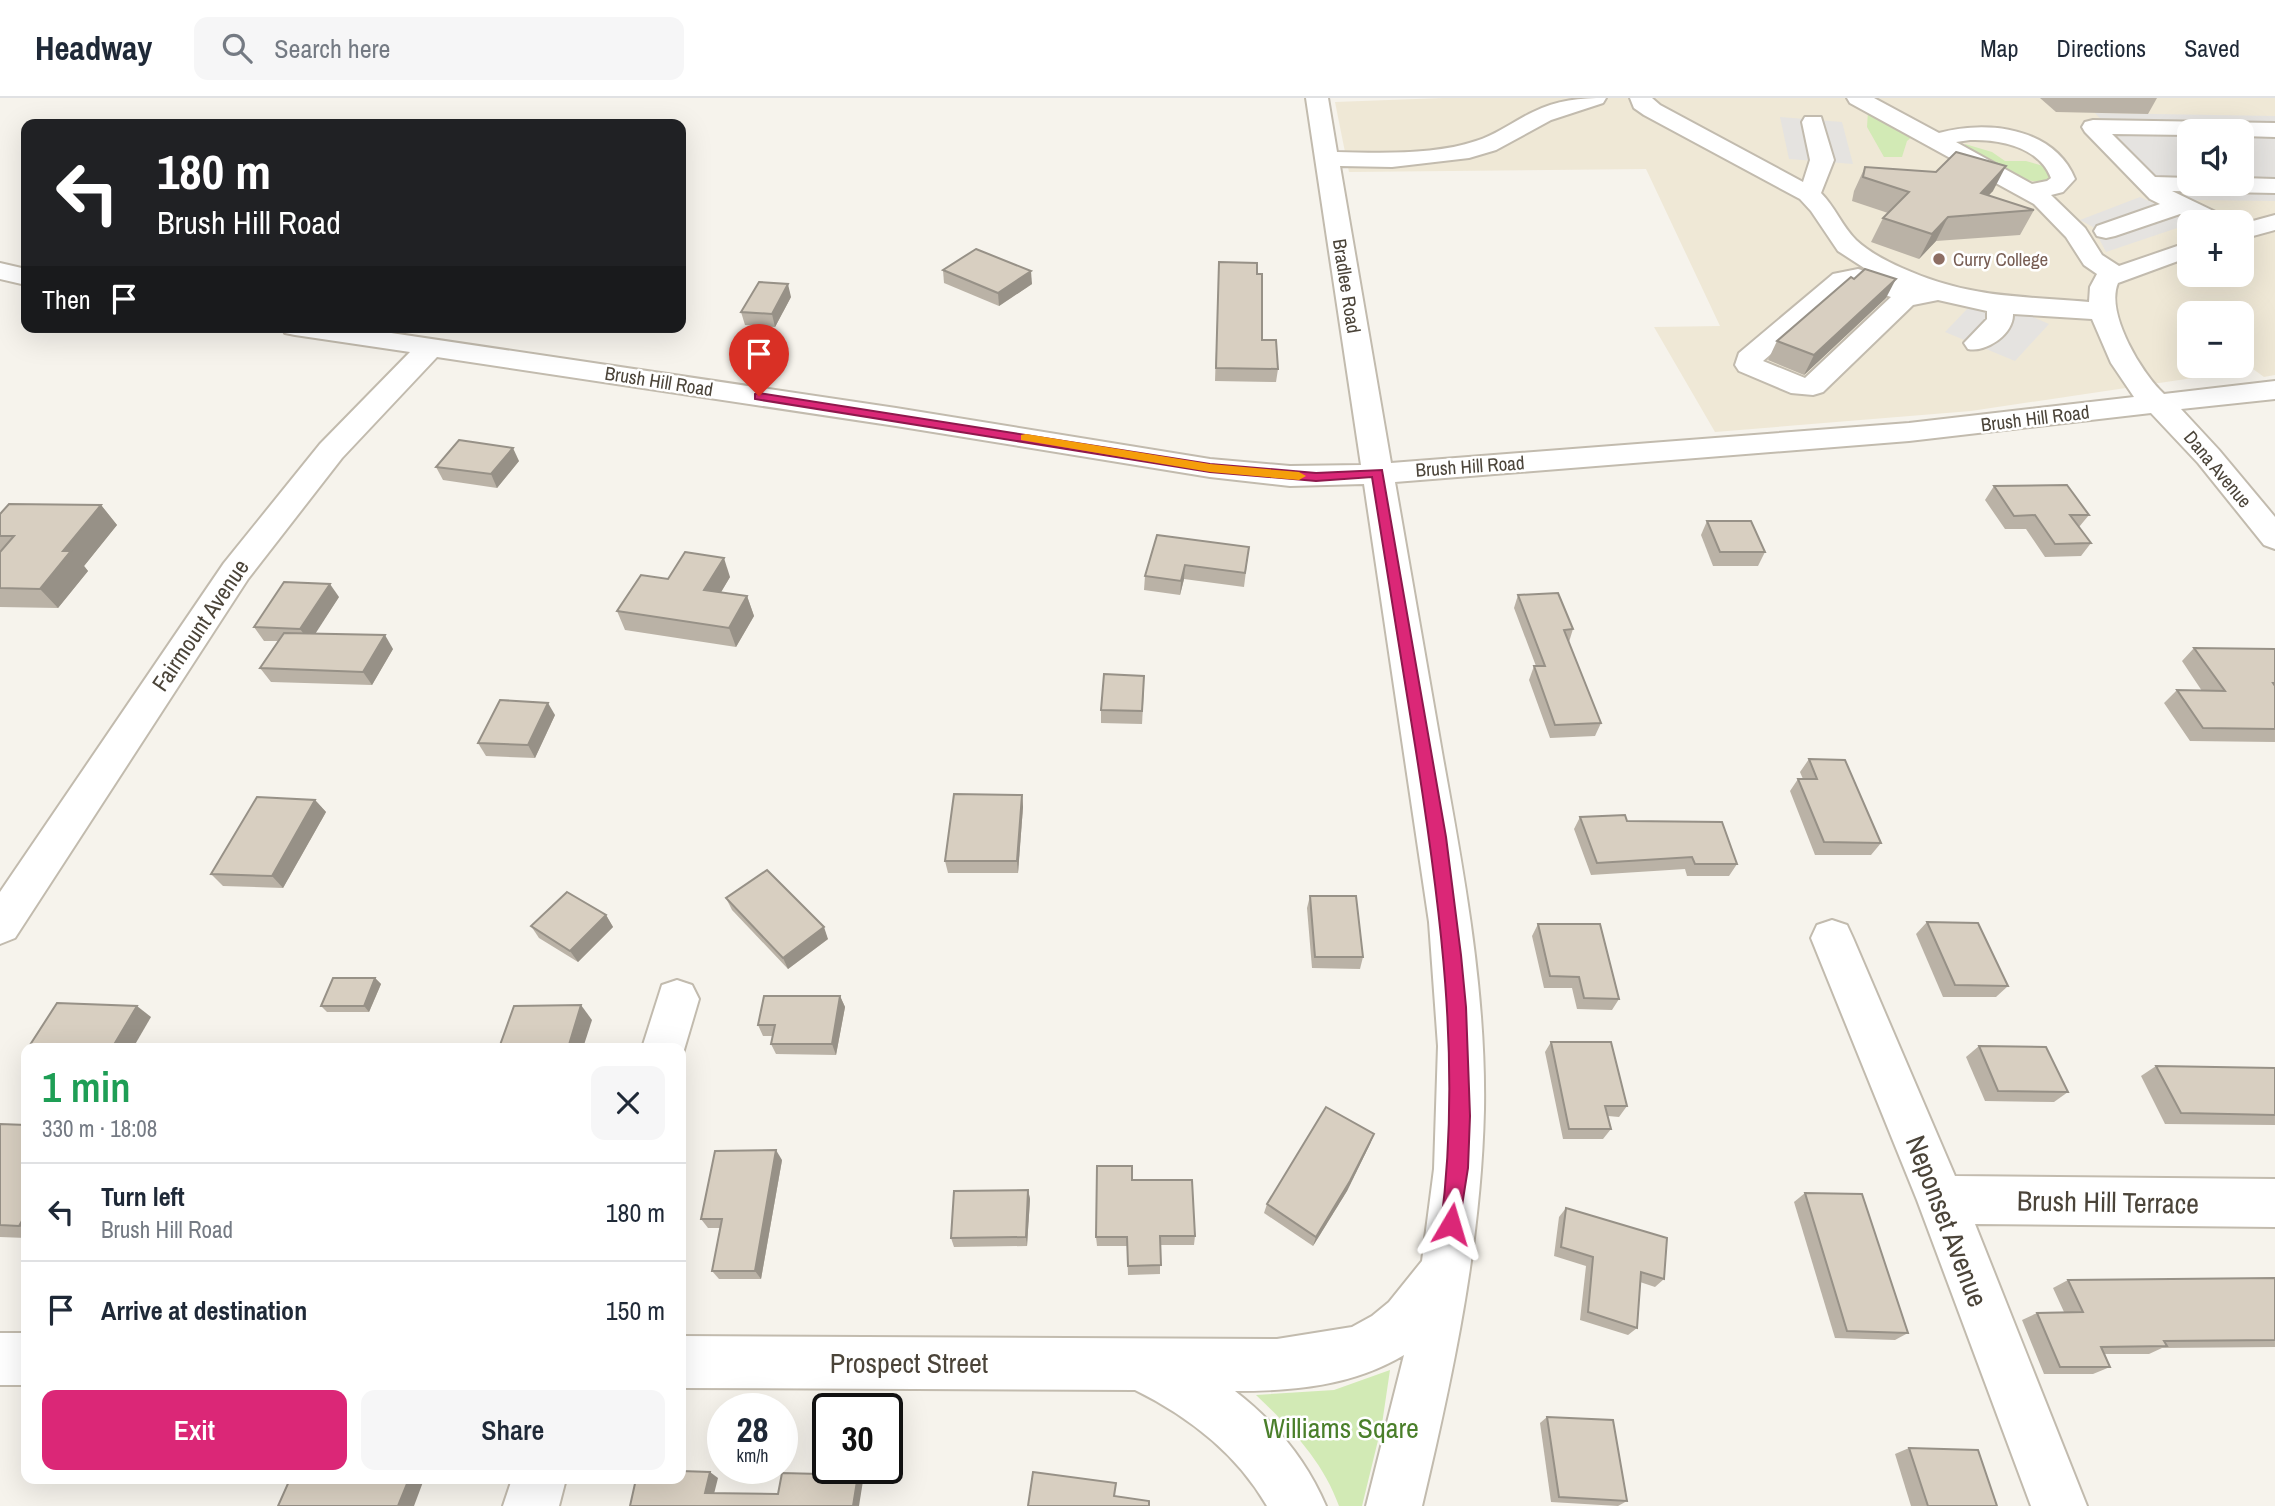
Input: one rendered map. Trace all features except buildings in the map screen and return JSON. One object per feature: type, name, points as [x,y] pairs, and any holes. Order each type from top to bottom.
[{"type":"street","name":"Bradlee Road","points":[[1317,98],[1438,837],[1457,1007],[1460,1116],[1458,1168],[1444,1273],[1423,1385],[1394,1506]]},
{"type":"street","points":[[1327,159],[1392,160],[1469,151],[1495,142],[1543,116],[1595,98]]},
{"type":"street","points":[[1620,98],[1643,102],[1808,194],[1819,204],[1839,237],[1856,252],[1926,294]]},
{"type":"street","points":[[1858,98],[2031,191],[2068,223],[2093,260],[2114,274]]},
{"type":"street","points":[[1808,194],[1813,188],[1822,160],[1813,122]]},
{"type":"street","points":[[2192,210],[2158,194],[2093,127],[2275,130]]},
{"type":"street","points":[[1937,141],[1983,133],[2034,146],[2052,161],[2063,179],[2055,187],[2031,191]]},
{"type":"street","points":[[2147,184],[2275,186]]},
{"type":"street","points":[[2106,231],[2181,205]]},
{"type":"street","points":[[2254,228],[2275,222]]},
{"type":"street","points":[[1926,294],[1906,297],[1813,386],[1801,387],[1749,365],[1749,359],[1842,279],[1858,277],[1926,294],[2000,305],[2104,312],[2100,287],[2103,282],[2114,274],[2177,253]]},
{"type":"street","points":[[0,271],[21,276]]},
{"type":"street","points":[[1978,343],[2000,321],[2000,305]]},
{"type":"street","name":"Dana Avenue","points":[[2104,312],[2132,373],[2188,432],[2275,538]]},
{"type":"street","name":"Brush Hill Road","points":[[336,333],[896,417],[1210,468],[1303,476],[1378,473],[1895,434],[2275,390]]},
{"type":"street","name":"Fairmount Avenue","points":[[0,926],[236,571],[331,451],[431,347]]},
{"type":"street","name":"Neponset Avenue","points":[[1832,938],[1941,1200],[2059,1506]]},
{"type":"street","points":[[665,1043],[677,999]]},
{"type":"street","name":"Brush Hill Terrace","points":[[1941,1200],[2275,1203]]},
{"type":"street","name":"Prospect Street","points":[[686,1362],[1277,1365],[1343,1357],[1371,1347],[1394,1332],[1413,1314],[1444,1273]]},
{"type":"street","points":[[0,1359],[21,1359]]},
{"type":"street","name":"Prospect Street","points":[[1136,1364],[1195,1393],[1224,1415],[1253,1441],[1298,1506]]},
{"type":"street","points":[[531,1506],[538,1484]]},
{"type":"shaded area","name":"Curry College","points":[[1443,98],[2275,98],[2275,375],[2264,377],[2254,370],[2254,301],[2177,301],[2177,378],[2193,378],[1971,411],[1715,432],[1654,327],[1720,326],[1646,169],[1349,172],[1335,102]]},
{"type":"shaded area","points":[[2095,113],[2275,116],[2275,201],[2190,200],[2186,196],[2254,196],[2254,119],[2177,119],[2177,188],[2156,177]]},
{"type":"shaded area","points":[[1780,117],[1842,122],[1853,164],[1789,159]]},
{"type":"shaded area","points":[[2140,197],[2177,214],[2177,228],[2106,252],[2093,227],[2080,220]]},
{"type":"shaded area","points":[[1969,307],[2033,317],[2049,324],[2015,361],[1945,332]]},
{"type":"green space","points":[[1868,111],[1914,135],[1907,141],[1902,157],[1884,157],[1867,127]]},
{"type":"green space","points":[[1965,144],[1992,152],[2005,161],[2026,161],[2047,167],[2052,178],[2032,181],[2020,178],[1966,149]]},
{"type":"green space","name":"Williams Sqare","points":[[1390,1370],[1382,1424],[1362,1506],[1339,1506],[1315,1460],[1293,1432],[1256,1395],[1334,1390]]},
{"type":"slow traffic","points":[[1026,438],[1210,468],[1299,476]]},
{"type":"place","name":"Curry College","points":[[1939,259]]},
{"type":"route","points":[[759,396],[1210,468],[1316,477],[1378,473],[1446,892],[1457,1007],[1460,1116],[1458,1168],[1451,1224]]}]
